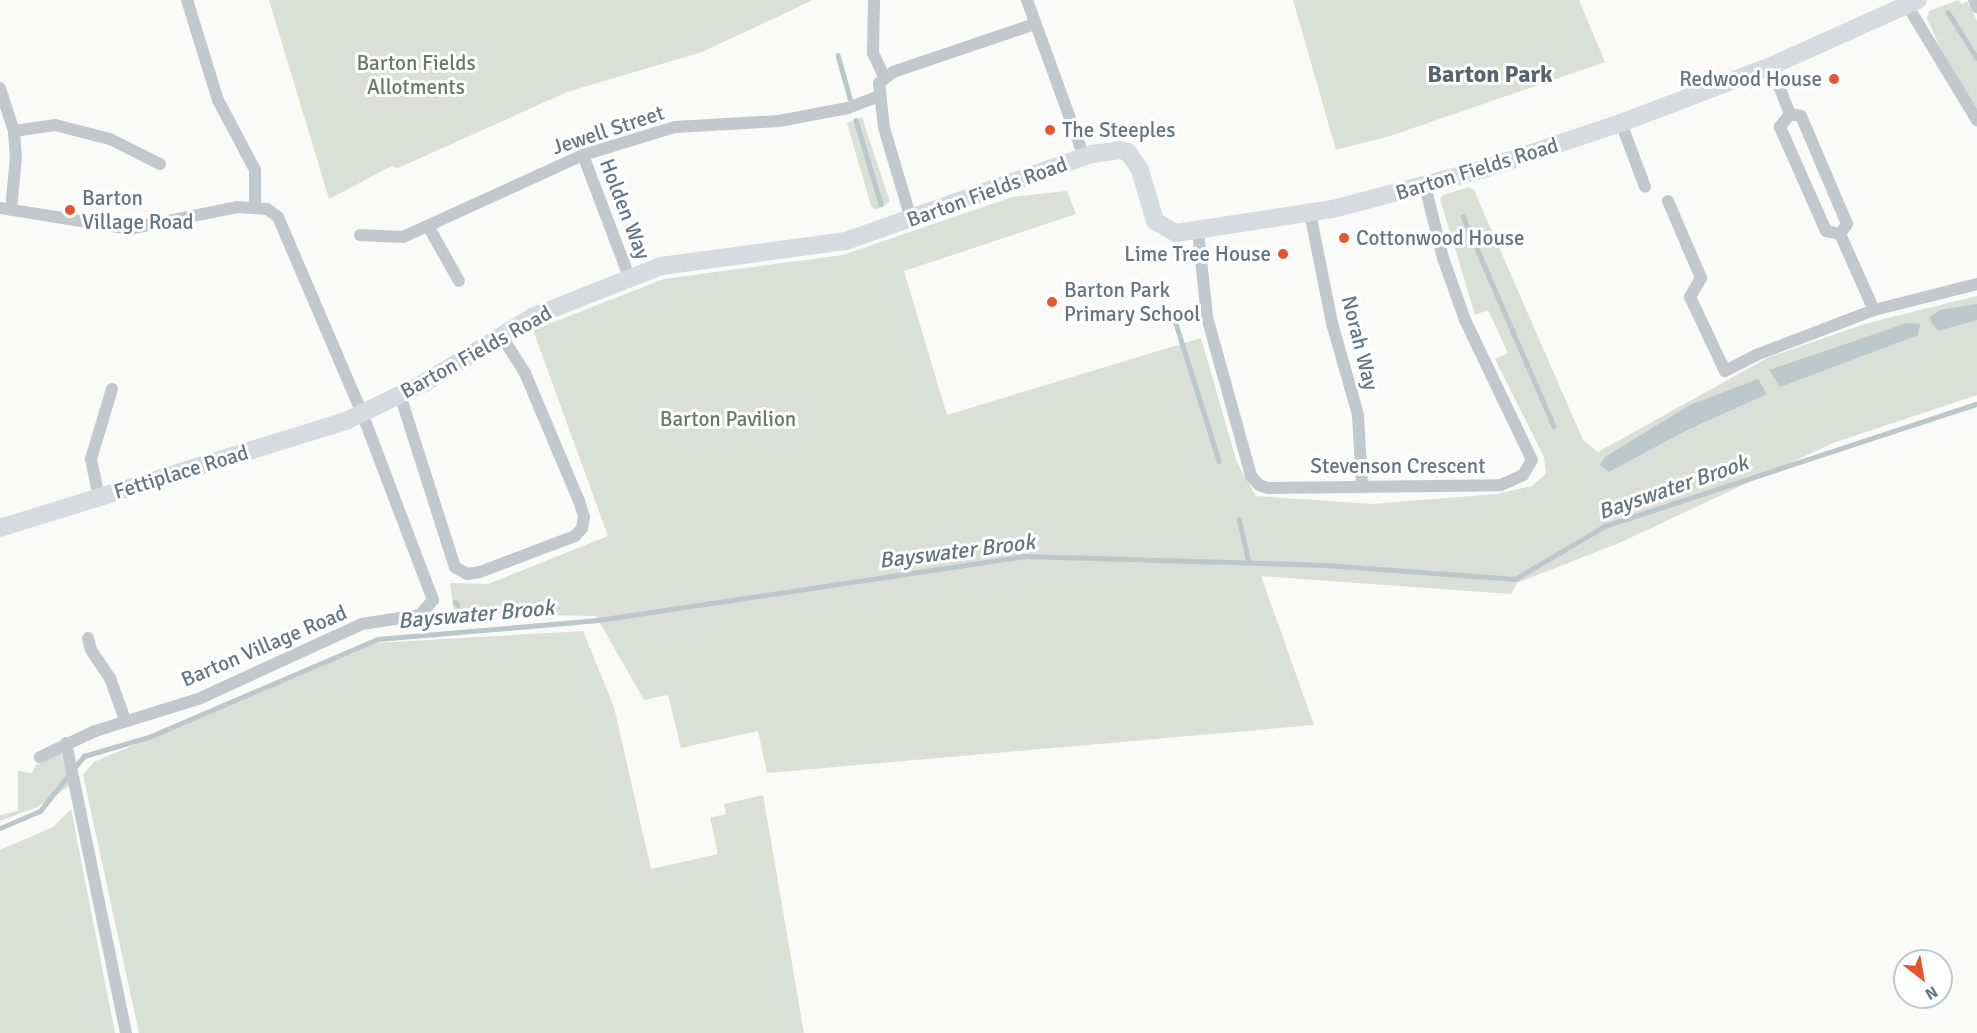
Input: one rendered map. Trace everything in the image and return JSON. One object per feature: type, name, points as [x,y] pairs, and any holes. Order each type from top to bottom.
[{"type":"street","points":[[0,88],[14,130],[16,157],[6,209],[129,229],[203,211],[255,207],[255,170],[216,93],[187,0]]},
{"type":"street","points":[[874,0],[873,53],[884,77]]},
{"type":"street","points":[[1028,0],[1084,157]]},
{"type":"street","points":[[1974,0],[1977,7]]},
{"type":"street","points":[[1907,3],[1977,120]]},
{"type":"street","name":"Barton Fields Road","points":[[362,413],[400,395],[532,317],[661,266],[846,241],[1084,157],[1120,150],[1128,152],[1140,170],[1155,221],[1176,233],[1310,213],[1425,186],[1621,123],[1771,66],[1907,3]]},
{"type":"street","points":[[911,219],[884,128],[879,83],[884,77],[1035,24]]},
{"type":"street","points":[[1771,66],[1790,114]]},
{"type":"street","name":"Jewell Street","points":[[360,235],[403,237],[583,155],[675,127],[779,121],[848,108],[879,96]]},
{"type":"street","points":[[1790,114],[1801,116],[1848,224],[1840,234]]},
{"type":"street","points":[[1790,114],[1780,127],[1826,231],[1840,234]]},
{"type":"street","points":[[1621,123],[1645,187]]},
{"type":"street","points":[[14,130],[55,125],[131,147],[147,160],[160,164]]},
{"type":"street","name":"Holden Way","points":[[583,155],[629,277]]},
{"type":"street","name":"Stevenson Crescent","points":[[1198,231],[1207,317],[1251,476],[1259,485],[1268,488],[1501,485],[1523,475],[1532,460],[1465,320],[1443,258],[1425,186]]},
{"type":"street","points":[[1668,201],[1701,278],[1690,297],[1725,371],[1756,355],[1874,310],[1977,284]]},
{"type":"street","name":"Barton Village Road","points":[[40,757],[66,743],[125,720],[198,699],[362,624],[398,621],[420,615],[430,607],[433,600],[362,413],[285,228],[267,209],[255,207]]},
{"type":"street","name":"Norah Way","points":[[1310,213],[1332,323],[1358,415],[1362,485]]},
{"type":"street","points":[[428,226],[459,281]]},
{"type":"street","points":[[1840,234],[1874,310]]},
{"type":"street","points":[[400,395],[455,567],[467,574],[480,572],[575,536],[582,528],[584,517],[579,501],[525,373],[501,334]]},
{"type":"street","points":[[99,497],[91,459],[112,389]]},
{"type":"street","name":"Fettiplace Road","points":[[0,528],[362,413]]},
{"type":"street","points":[[86,647],[111,678],[125,720]]},
{"type":"street","points":[[66,743],[76,782],[126,1033]]},
{"type":"green space","name":"Barton Fields Allotments","points":[[269,0],[813,0],[702,52],[567,92],[398,168],[392,166],[329,199]]},
{"type":"green space","points":[[1293,0],[1579,0],[1605,62],[1390,136],[1336,150]]},
{"type":"green space","points":[[1958,0],[1962,4],[1967,1],[1977,21],[1977,108],[1945,58],[1927,19],[1929,11]]},
{"type":"green space","points":[[862,117],[890,202],[876,210],[871,206],[847,123]]},
{"type":"green space","name":"Barton Pavilion","points":[[1469,187],[1474,190],[1583,440],[1598,452],[1769,357],[1868,323],[1977,296],[1977,395],[1833,443],[1619,543],[1517,583],[1511,594],[1261,576],[1314,725],[767,773],[758,731],[681,748],[668,695],[644,700],[596,616],[454,613],[450,583],[488,584],[608,536],[533,330],[664,279],[843,255],[1012,197],[1067,191],[1076,214],[904,271],[947,415],[1201,338],[1237,463],[1256,496],[1372,504],[1497,494],[1532,486],[1546,474],[1544,457],[1495,359],[1508,353],[1488,310],[1475,315],[1440,199],[1443,195]]},
{"type":"green space","points":[[583,631],[614,707],[651,869],[718,854],[710,818],[726,814],[724,804],[763,795],[804,1033],[139,1033],[83,775],[94,762],[375,643]]},
{"type":"green space","points":[[61,753],[71,785],[37,807],[0,821],[0,815],[18,811],[18,771],[32,773],[36,765]]},
{"type":"green space","points":[[71,809],[115,1033],[0,1033],[0,850],[53,827]]},
{"type":"shaded area","points":[[1977,304],[1977,320],[1938,331],[1931,322],[1930,317],[1940,310]]},
{"type":"shaded area","points":[[1907,323],[1920,324],[1918,335],[1780,387],[1769,370]]},
{"type":"shaded area","points":[[1758,379],[1767,394],[1687,430],[1609,472],[1600,465],[1605,457],[1690,405]]},
{"type":"waterway","points":[[1948,12],[1977,58]]},
{"type":"waterway","points":[[838,55],[850,98]]},
{"type":"waterway","points":[[856,120],[881,204]]},
{"type":"waterway","points":[[1463,216],[1554,426]]},
{"type":"waterway","points":[[1173,314],[1219,461]]},
{"type":"waterway","name":"Bayswater Brook","points":[[0,828],[40,811],[84,756],[149,737],[378,639],[598,620],[1024,556],[1325,565],[1515,579],[1605,526],[1977,404]]},
{"type":"waterway","points":[[1239,519],[1249,562]]},
{"type":"waterway","points":[[455,602],[458,605]]},
{"type":"place","name":"Redwood House","points":[[1834,79]]},
{"type":"place","name":"The Steeples","points":[[1050,130]]},
{"type":"place","name":"Barton Village Road","points":[[70,210]]},
{"type":"place","name":"Cottonwood House","points":[[1344,238]]},
{"type":"place","name":"Lime Tree House","points":[[1283,254]]},
{"type":"place","name":"Barton Park Primary School","points":[[1052,302]]},
{"type":"district","name":"Barton Park","points":[[1490,75]]}]
